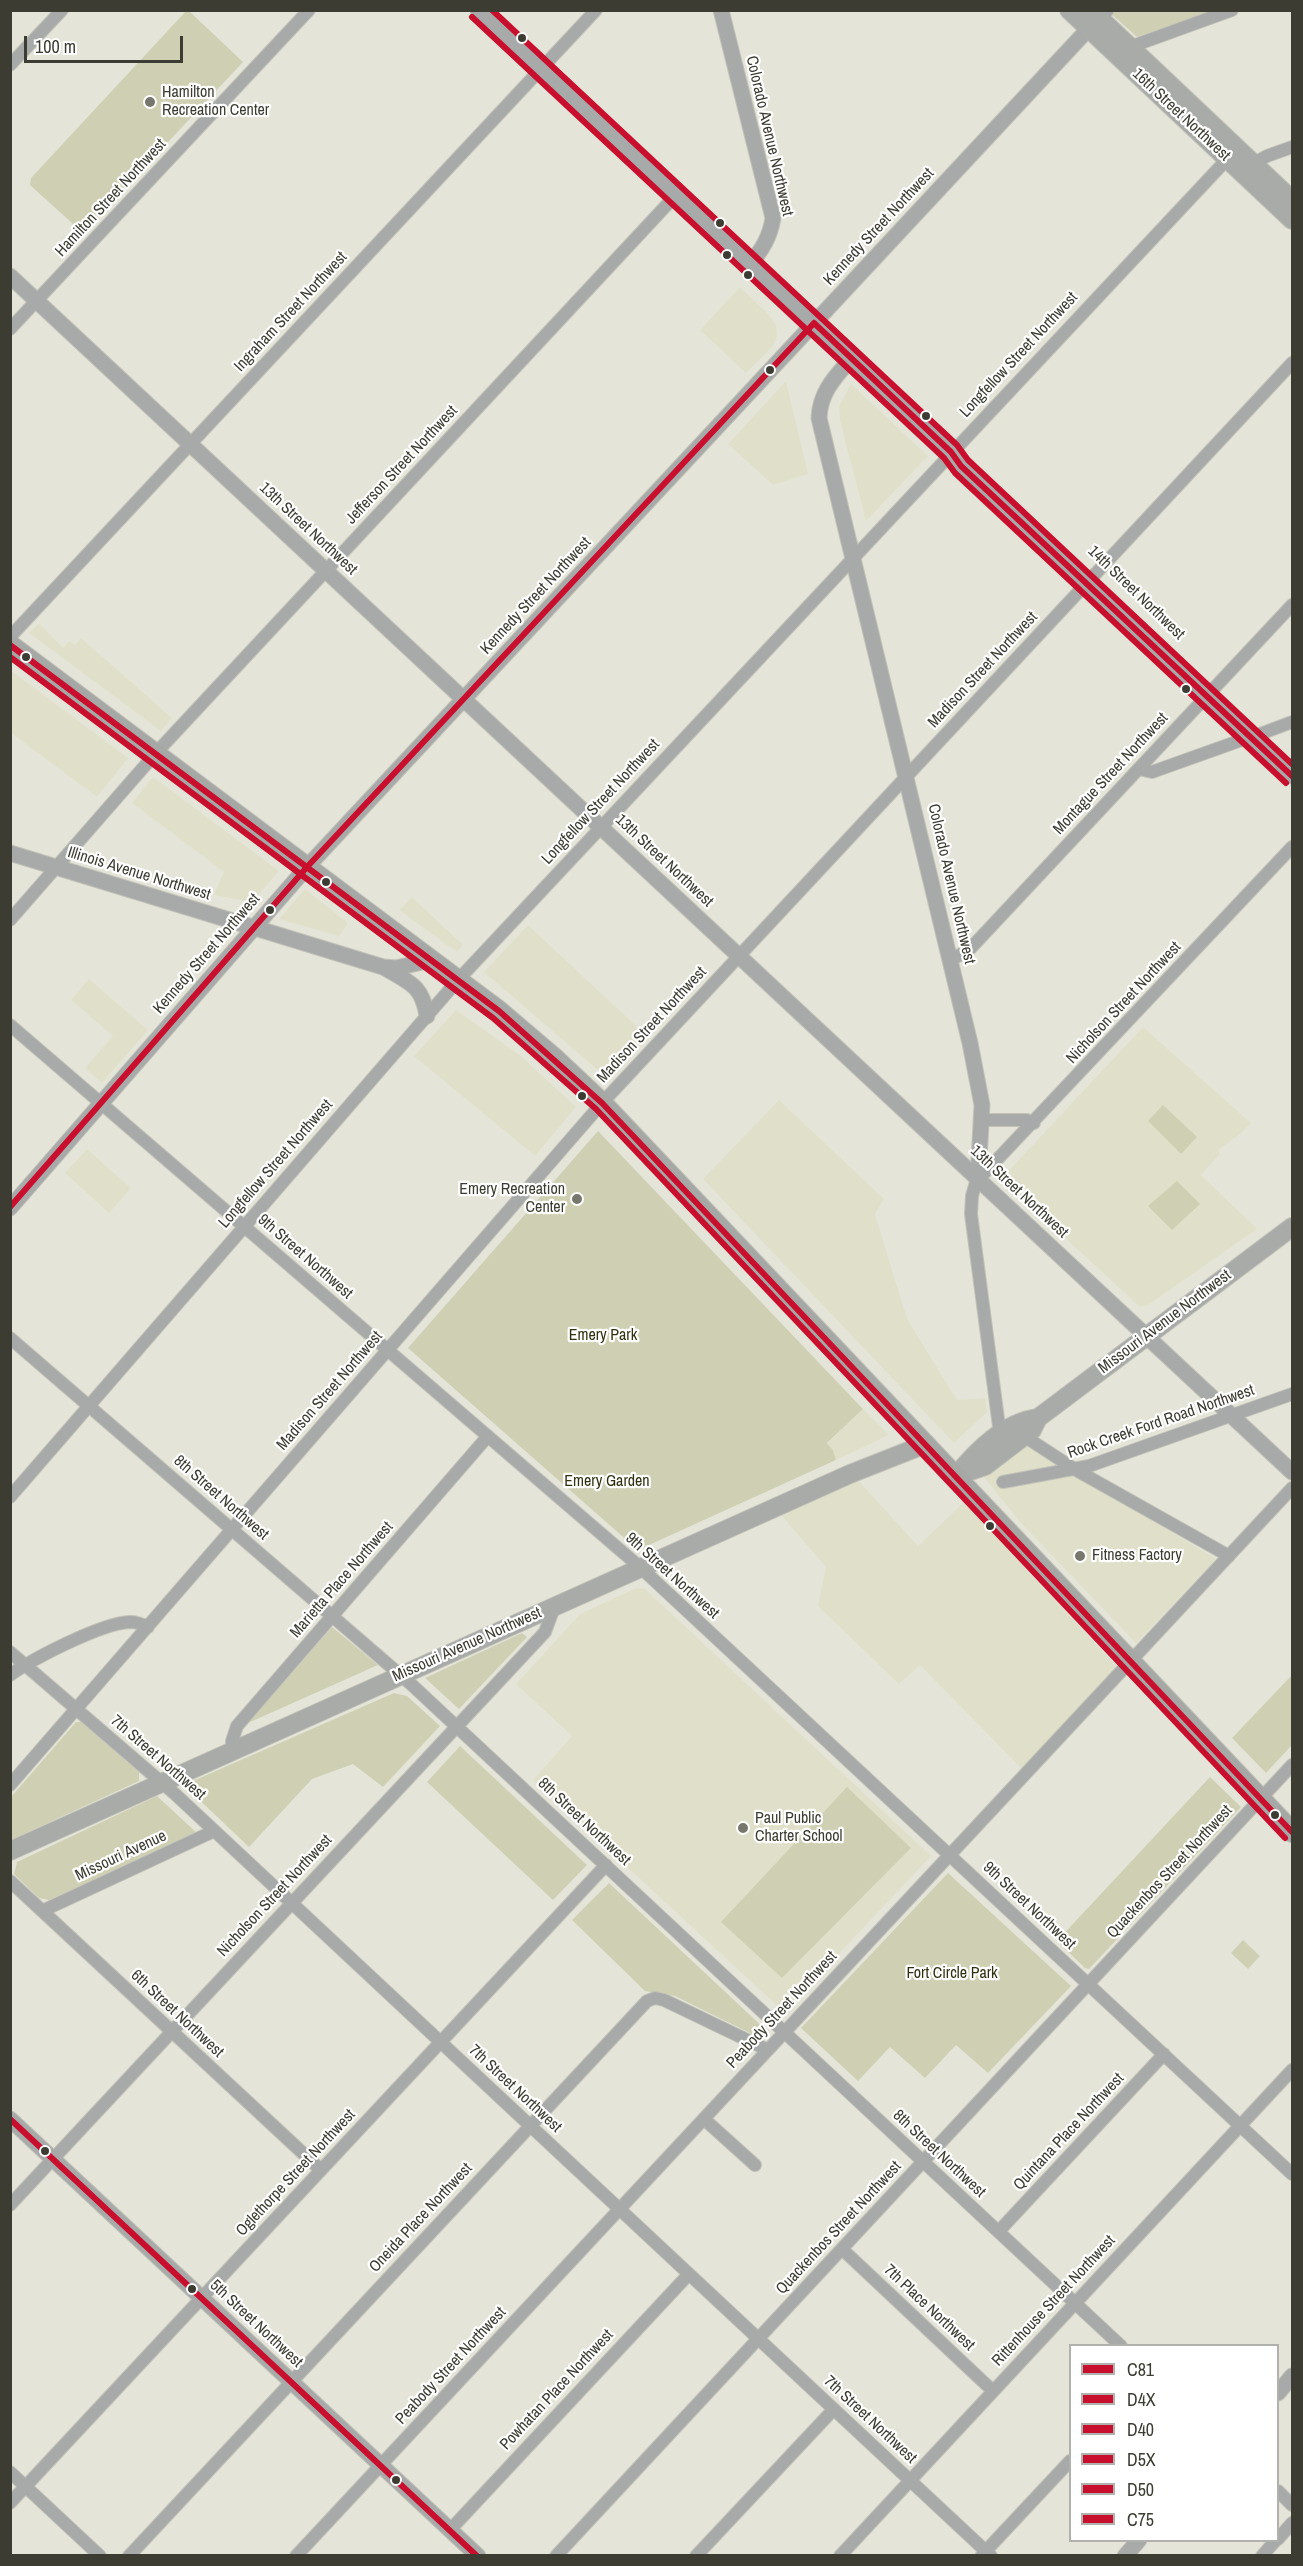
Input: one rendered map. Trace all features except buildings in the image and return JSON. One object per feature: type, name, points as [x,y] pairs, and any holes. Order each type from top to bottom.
[{"type":"highway","points":[[10,645],[458,980],[531,1038],[602,1103],[1293,1832]]},
{"type":"main road","name":"16th Street Northwest","points":[[1069,10],[1096,17],[1130,47],[1232,154]]},
{"type":"main road","name":"16th Street Northwest","points":[[1096,17],[1247,168],[1293,220]]},
{"type":"main road","name":"16th Street Northwest","points":[[1247,168],[1293,200]]},
{"type":"main road","name":"Missouri Avenue Northwest","points":[[956,1476],[985,1466],[1032,1430],[1038,1418],[1293,1227]]},
{"type":"main road","name":"Missouri Avenue Northwest","points":[[956,1476],[974,1453],[1000,1434],[1023,1420],[1038,1418]]},
{"type":"main road","name":"Missouri Avenue Northwest","points":[[10,1851],[555,1605],[850,1474],[926,1444]]},
{"type":"street","points":[[10,65],[62,10]]},
{"type":"street","name":"Hamilton Street Northwest","points":[[10,329],[309,10]]},
{"type":"street","name":"14th Street Northwest","points":[[478,10],[951,452],[966,459],[1090,580],[1255,735],[1293,776]]},
{"type":"street","name":"Ingraham Street Northwest","points":[[10,637],[596,10]]},
{"type":"street","name":"Colorado Avenue Northwest","points":[[721,10],[773,218],[771,232],[765,245],[750,264]]},
{"type":"street","points":[[1130,47],[1232,10]]},
{"type":"street","name":"Kennedy Street Northwest","points":[[10,1208],[308,867],[1096,17]]},
{"type":"street","points":[[1247,168],[1293,147]]},
{"type":"street","name":"Longfellow Street Northwest","points":[[10,1497],[458,980],[1232,154]]},
{"type":"street","name":"Jefferson Street Northwest","points":[[10,920],[156,753],[676,195]]},
{"type":"street","name":"13th Street Northwest","points":[[10,276],[1293,1472]]},
{"type":"street","name":"Colorado Avenue Northwest","points":[[851,359],[827,387],[820,405],[819,418],[950,960],[981,1101],[978,1179],[972,1196],[971,1214],[1000,1434]]},
{"type":"street","name":"Madison Street Northwest","points":[[10,1785],[602,1103],[1293,363]]},
{"type":"street","name":"Montague Street Northwest","points":[[950,960],[969,950],[1293,605]]},
{"type":"street","points":[[1139,768],[1152,772],[1293,722]]},
{"type":"street","name":"14th Street Northwest","points":[[1255,735],[1293,764]]},
{"type":"street","name":"Nicholson Street Northwest","points":[[978,1179],[1034,1123],[1293,847]]},
{"type":"street","name":"Illinois Avenue Northwest","points":[[10,853],[383,967],[404,967],[431,960]]},
{"type":"street","points":[[383,967],[417,987],[423,997],[427,1016]]},
{"type":"street","name":"9th Street Northwest","points":[[10,1025],[641,1568],[1293,2174]]},
{"type":"street","points":[[981,1120],[1027,1120],[1034,1123]]},
{"type":"street","name":"8th Street Northwest","points":[[10,1338],[400,1675],[1119,2344]]},
{"type":"street","name":"Rock Creek Ford Road Northwest","points":[[1003,1482],[1076,1470],[1293,1394]]},
{"type":"street","points":[[1024,1436],[1076,1470],[1229,1556]]},
{"type":"street","name":"Marietta Place Northwest","points":[[232,1751],[232,1741],[237,1726],[488,1437]]},
{"type":"street","name":"Peabody Street Northwest","points":[[296,2556],[1293,1488]]},
{"type":"street","name":"Nicholson Street Northwest","points":[[10,2205],[545,1632],[555,1605]]},
{"type":"street","points":[[10,1675],[74,1641],[108,1627],[129,1622],[148,1627]]},
{"type":"street","name":"7th Street Northwest","points":[[10,1652],[162,1783],[292,1903],[759,2338],[986,2554]]},
{"type":"street","name":"Quackenbos Street Northwest","points":[[556,2556],[1293,1765]]},
{"type":"street","name":"Missouri Avenue","points":[[42,1911],[214,1831]]},
{"type":"street","name":"Oglethorpe Street Northwest","points":[[10,2504],[606,1865]]},
{"type":"street","name":"6th Street Northwest","points":[[10,1881],[321,2170]]},
{"type":"street","name":"Oneida Place Northwest","points":[[129,2556],[643,2004],[651,1999],[664,2000],[768,2050]]},
{"type":"street","name":"Quintana Place Northwest","points":[[999,2231],[1164,2055]]},
{"type":"street","name":"Rittenhouse Street Northwest","points":[[840,2556],[1293,2070]]},
{"type":"street","name":"5th Street Northwest","points":[[10,2119],[478,2556]]},
{"type":"street","points":[[704,2119],[755,2165]]},
{"type":"street","name":"7th Place Northwest","points":[[842,2249],[993,2391]]},
{"type":"street","name":"Powhatan Place Northwest","points":[[450,2530],[689,2274]]},
{"type":"street","points":[[1279,2391],[1293,2376]]},
{"type":"street","points":[[696,2556],[834,2409]]},
{"type":"street","points":[[986,2554],[1069,2463]]},
{"type":"street","points":[[10,2472],[100,2556]]},
{"type":"street","points":[[1279,2492],[1293,2505]]},
{"type":"street","points":[[1279,2538],[1293,2523]]},
{"type":"street","points":[[1125,2556],[1138,2542]]},
{"type":"street","points":[[1263,2556],[1275,2542]]},
{"type":"shaded area","points":[[740,287],[767,313],[776,325],[777,336],[773,346],[746,373],[700,330]]},
{"type":"shaded area","points":[[786,381],[808,474],[773,485],[728,444]]},
{"type":"shaded area","points":[[851,384],[928,456],[866,521],[840,421],[839,406]]},
{"type":"shaded area","points":[[39,623],[63,648],[70,641],[75,645],[81,638],[172,718],[161,731],[29,633]]},
{"type":"shaded area","points":[[10,670],[128,758],[97,797],[11,733]]},
{"type":"shaded area","points":[[153,777],[279,871],[252,902],[214,895],[224,872],[132,803]]},
{"type":"shaded area","points":[[305,889],[348,923],[339,936],[279,919]]},
{"type":"shaded area","points":[[412,897],[463,945],[457,952],[399,910]]},
{"type":"shaded area","points":[[528,925],[647,1036],[607,1078],[484,972]]},
{"type":"shaded area","points":[[89,979],[148,1030],[102,1083],[85,1068],[113,1036],[71,1000]]},
{"type":"shaded area","points":[[456,1010],[521,1056],[576,1107],[535,1156],[414,1056]]},
{"type":"shaded area","points":[[1143,1027],[1251,1123],[1218,1150],[1220,1154],[1201,1175],[1257,1229],[1148,1305],[1139,1306],[1001,1179]]},
{"type":"shaded area","points":[[779,1100],[884,1199],[875,1214],[907,1319],[957,1400],[985,1398],[987,1412],[954,1443],[703,1179]]},
{"type":"shaded area","points":[[87,1149],[131,1188],[109,1213],[65,1173]]},
{"type":"shaded area","points":[[863,1409],[889,1435],[836,1460],[828,1443]]},
{"type":"shaded area","points":[[1025,1444],[1216,1559],[1136,1643],[1021,1523],[983,1476]]},
{"type":"shaded area","points":[[857,1479],[918,1546],[964,1502],[1116,1666],[1022,1769],[920,1665],[899,1684],[818,1606],[826,1567],[781,1515]]},
{"type":"shaded area","name":"Paul Public Charter School","points":[[636,1588],[645,1589],[931,1856],[784,2012],[533,1780],[572,1736],[516,1684],[580,1614]]},
{"type":"green space","points":[[187,10],[243,62],[83,233],[30,185],[31,178]]},
{"type":"green space","points":[[1108,11],[1214,11],[1137,37]]},
{"type":"green space","points":[[1163,1105],[1197,1137],[1181,1154],[1148,1121]]},
{"type":"green space","name":"Emery Park","points":[[598,1131],[863,1409],[827,1443],[833,1450],[836,1460],[638,1550],[408,1348]]},
{"type":"green space","points":[[1177,1181],[1200,1204],[1172,1230],[1148,1206]]},
{"type":"green space","points":[[332,1627],[378,1665],[248,1723]]},
{"type":"green space","points":[[522,1633],[527,1637],[459,1709],[425,1678]]},
{"type":"green space","points":[[1292,1675],[1292,1745],[1266,1773],[1232,1738]]},
{"type":"green space","points":[[394,1693],[407,1696],[440,1726],[383,1787],[353,1764],[312,1779],[249,1847],[189,1790],[193,1781]]},
{"type":"green space","points":[[76,1722],[81,1722],[139,1772],[139,1781],[11,1840],[11,1797]]},
{"type":"green space","points":[[460,1746],[587,1865],[553,1900],[427,1782]]},
{"type":"green space","points":[[1210,1777],[1241,1807],[1089,1969],[1085,1968],[1057,1941]]},
{"type":"green space","points":[[847,1787],[911,1848],[782,1978],[721,1922]]},
{"type":"green space","points":[[157,1796],[198,1834],[49,1900],[39,1898],[14,1874],[17,1862]]},
{"type":"green space","name":"Fort Circle Park","points":[[948,1873],[1071,1986],[988,2073],[956,2045],[925,2078],[890,2047],[858,2081],[801,2028]]},
{"type":"green space","points":[[609,1883],[767,2031],[760,2038],[675,1996],[645,1991],[572,1920]]},
{"type":"green space","points":[[1243,1940],[1260,1956],[1248,1969],[1231,1953]]},
{"type":"transit line","name":"D50","points":[[492,10],[957,445],[968,460],[1292,764]]},
{"type":"transit line","name":"D5X","points":[[472,17],[944,458],[955,473],[1286,783]]},
{"type":"transit line","name":"C81","points":[[814,323],[951,452],[961,466],[1292,776]]},
{"type":"transit line","name":"C81","points":[[10,1207],[307,867],[814,323]]},
{"type":"transit line","name":"D4X","points":[[10,645],[499,1011],[602,1103],[1292,1832]]},
{"type":"transit line","name":"D40","points":[[10,657],[493,1018],[596,1109],[1285,1838]]},
{"type":"transit line","name":"C75","points":[[10,2119],[477,2556]]},
{"type":"place","name":"Hamilton Recreation Center","points":[[150,102]]},
{"type":"place","name":"Emery Recreation Center","points":[[577,1199]]},
{"type":"place","name":"Fitness Factory","points":[[1080,1556]]},
{"type":"place","name":"Paul Public Charter School","points":[[743,1828]]},
{"type":"park label","name":"Emery Garden","points":[[607,1482]]}]
